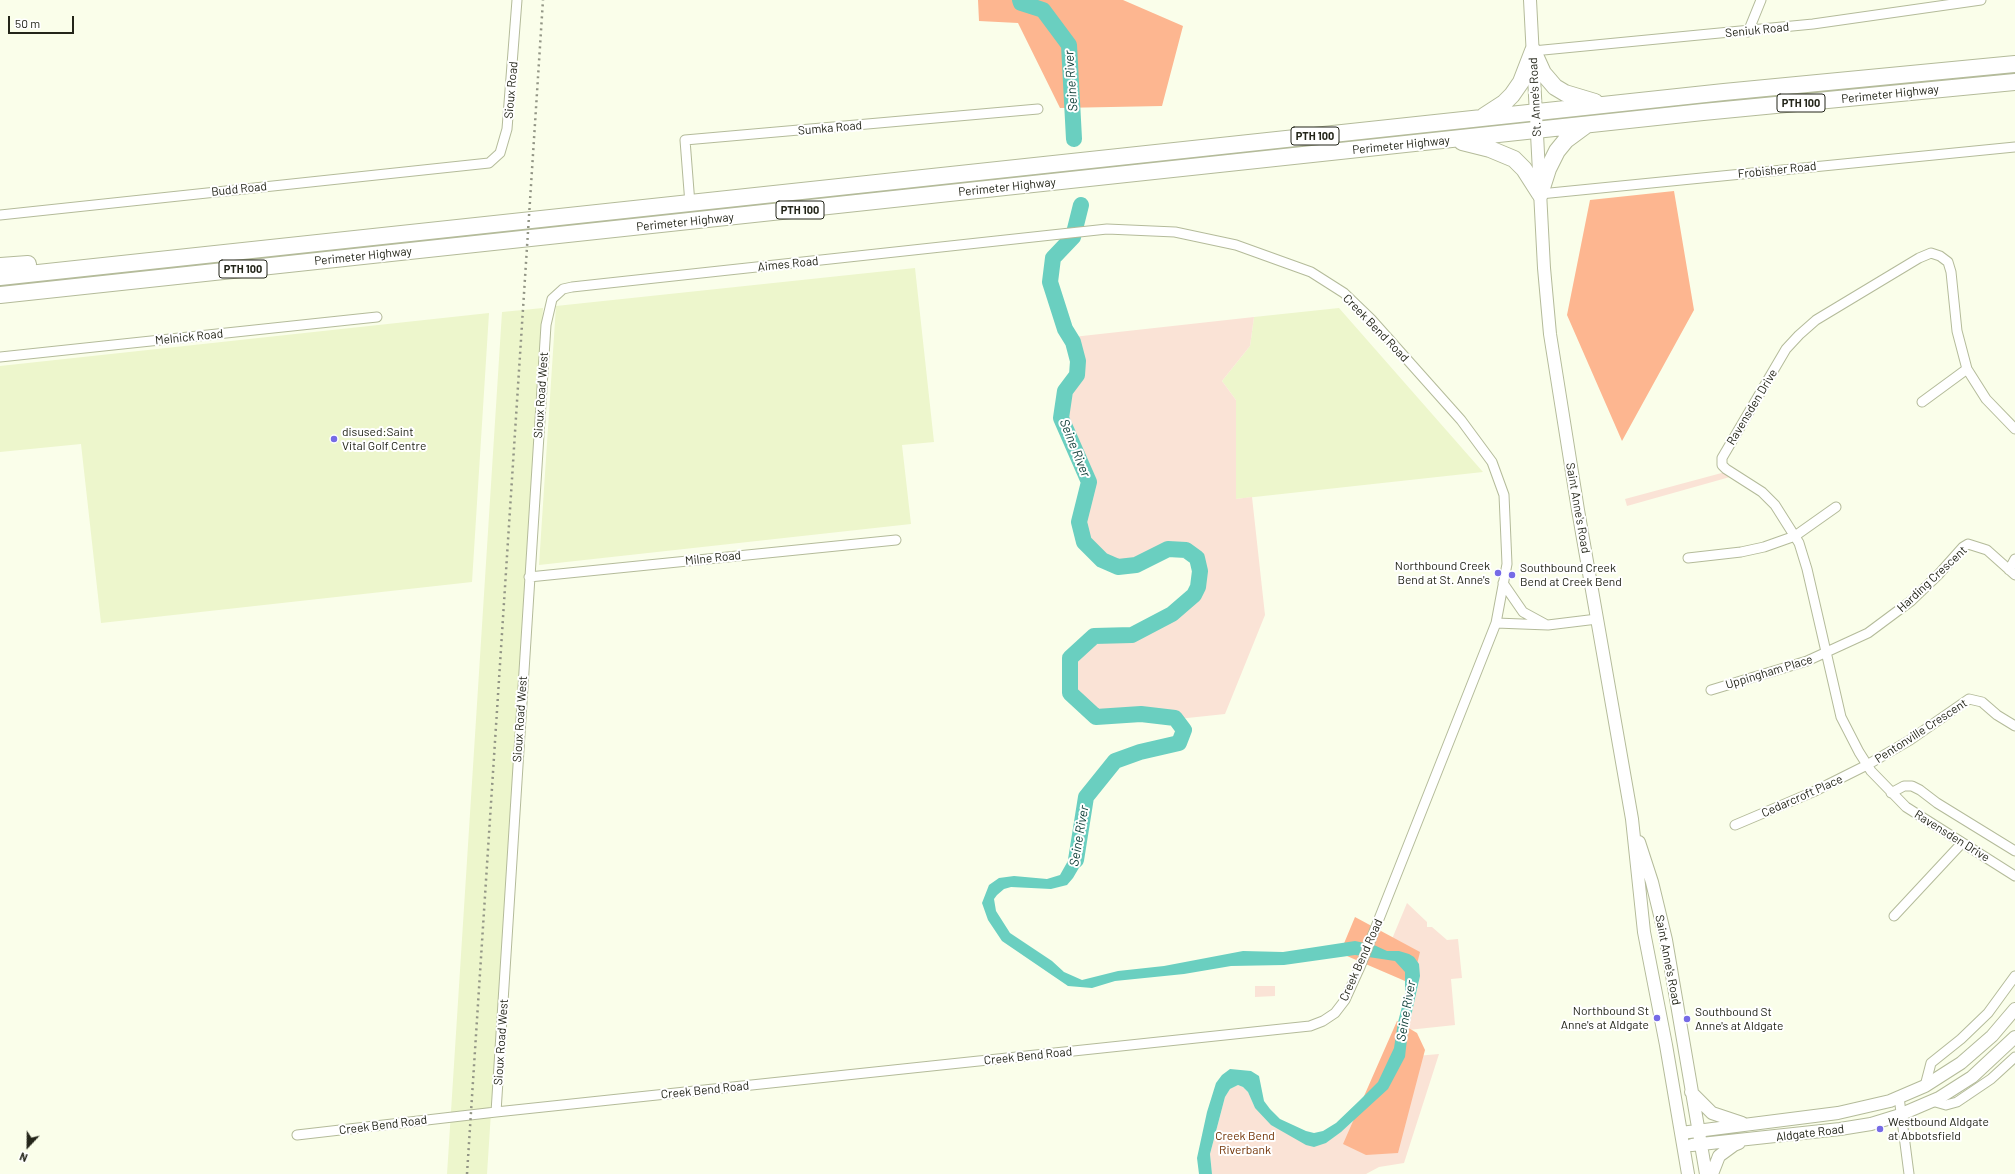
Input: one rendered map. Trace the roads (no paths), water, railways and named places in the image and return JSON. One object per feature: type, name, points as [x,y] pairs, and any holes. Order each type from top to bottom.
[{"type":"highway","points":[[1533,51],[1543,73],[1559,90],[1571,96],[1605,105]]},
{"type":"highway","points":[[1480,118],[1498,108],[1512,95],[1521,82],[1533,51]]},
{"type":"highway","name":"Perimeter Highway","points":[[0,277],[1536,112],[2015,64]]},
{"type":"highway","name":"Perimeter Highway","points":[[0,295],[1537,130],[2015,82]]},
{"type":"highway","points":[[1540,194],[1548,169],[1557,151],[1566,140],[1586,125]]},
{"type":"highway","points":[[1450,140],[1490,149],[1514,159],[1524,169],[1540,194]]},
{"type":"highway","points":[[0,266],[48,263],[120,264]]},
{"type":"main road","name":"St. Anne's Road","points":[[1530,0],[1540,194]]},
{"type":"main road","name":"Saint Anne's Road","points":[[1540,194],[1550,334],[1632,820],[1644,932],[1664,1031],[1688,1174]]},
{"type":"main road","name":"Saint Anne's Road","points":[[1632,820],[1648,868],[1666,940],[1697,1130],[1706,1174]]},
{"type":"main road","name":"Aldgate Road","points":[[1681,1133],[1838,1113],[1869,1107],[1899,1097],[1925,1086],[1961,1063],[1977,1050],[2005,1022],[2015,1009]]},
{"type":"main road","name":"Aldgate Road","points":[[1683,1145],[1756,1139],[1848,1128],[1871,1124],[1902,1114],[1932,1101],[1972,1076],[2015,1037]]},
{"type":"main road","points":[[1691,1092],[1712,1113],[1745,1124]]},
{"type":"main road","points":[[1712,1174],[1719,1156],[1724,1151],[1734,1145],[1756,1139]]},
{"type":"street","name":"Sioux Road","points":[[477,164],[489,163],[495,159],[500,153],[504,142],[508,122],[518,0]]},
{"type":"street","points":[[1748,32],[1760,0]]},
{"type":"street","name":"Seniuk Road","points":[[1533,51],[1748,32],[1850,20],[1980,0]]},
{"type":"street","name":"Sumka Road","points":[[690,204],[685,140],[1038,109]]},
{"type":"street","name":"Frobisher Road","points":[[1540,194],[2015,147]]},
{"type":"street","name":"Budd Road","points":[[0,215],[477,164]]},
{"type":"street","name":"Creek Bend Road","points":[[298,1135],[496,1112],[1310,1026],[1323,1021],[1335,1013],[1345,1000],[1360,967],[1496,623],[1506,564],[1504,495],[1492,462],[1461,420],[1371,318],[1344,293],[1311,272],[1236,245],[1175,232],[1107,229],[1056,235]]},
{"type":"street","name":"Aimes Road","points":[[546,326],[552,299],[563,289],[572,287],[1056,235]]},
{"type":"street","name":"Ravensden Drive","points":[[2015,429],[1986,399],[1967,369],[1957,330],[1951,272],[1948,262],[1940,256],[1931,253],[1919,258],[1816,320],[1799,335],[1786,349],[1722,458],[1722,465],[1726,469],[1762,492],[1775,505],[1795,536],[1807,569],[1841,717],[1868,765],[1891,793],[1922,819],[2015,876]]},
{"type":"street","name":"Melnick Road","points":[[0,357],[377,317]]},
{"type":"street","name":"Sioux Road West","points":[[496,1112],[546,326]]},
{"type":"street","points":[[1922,402],[1967,369]]},
{"type":"street","points":[[1688,558],[1740,552],[1795,536],[1836,507]]},
{"type":"street","name":"Milne Road","points":[[529,577],[896,540]]},
{"type":"street","name":"Harding Crescent","points":[[1826,653],[1855,640],[1883,623],[1927,586],[1962,547],[1968,544],[1975,544],[1987,550],[2012,572]]},
{"type":"street","points":[[2012,572],[2015,560]]},
{"type":"street","points":[[1503,583],[1523,612],[1548,625]]},
{"type":"street","points":[[1496,623],[1548,625],[1597,619]]},
{"type":"street","name":"Uppingham Place","points":[[1712,690],[1807,661],[1826,653]]},
{"type":"street","name":"Pentonville Crescent","points":[[1868,765],[1910,740],[1969,699],[1982,702],[1997,715],[2015,726]]},
{"type":"street","name":"Cedarcroft Place","points":[[1735,825],[1813,792],[1868,765]]},
{"type":"street","name":"Ravensden Drive","points":[[1891,793],[1904,786],[1912,786],[2015,851]]},
{"type":"street","points":[[1894,916],[1962,843]]},
{"type":"street","points":[[1925,1086],[1931,1062],[1961,1039],[1988,1013],[2015,976]]},
{"type":"street","points":[[1932,1101],[1946,1105],[1957,1102],[1978,1089],[2015,1058]]},
{"type":"street","points":[[1899,1097],[1909,1174]]},
{"type":"water","points":[[1084,837],[1080,866],[1067,885],[1051,889],[1011,887],[1004,889],[997,895],[994,899],[996,911],[1010,933],[1052,961],[1064,972],[1082,980],[1118,971],[1164,966],[1243,951],[1283,952],[1355,941],[1374,945],[1387,951],[1399,951],[1409,954],[1414,957],[1419,964],[1420,976],[1408,1030],[1405,1057],[1388,1089],[1341,1132],[1326,1143],[1314,1147],[1306,1145],[1271,1125],[1255,1108],[1248,1092],[1243,1087],[1238,1085],[1230,1089],[1225,1097],[1210,1154],[1212,1174],[1199,1174],[1197,1158],[1207,1112],[1216,1083],[1222,1075],[1230,1069],[1251,1071],[1259,1076],[1264,1101],[1270,1109],[1280,1119],[1314,1133],[1323,1131],[1336,1123],[1359,1101],[1378,1082],[1394,1048],[1398,1022],[1405,995],[1405,972],[1395,961],[1355,955],[1284,965],[1231,966],[1184,974],[1115,981],[1092,988],[1068,986],[1002,941],[988,920],[982,903],[989,885],[999,878],[1014,876],[1047,879],[1060,875],[1069,859],[1072,839]]},
{"type":"waterway","name":"Seine River","points":[[1020,0],[1021,3],[1043,10],[1069,45],[1074,139]]},
{"type":"waterway","name":"Seine River","points":[[1076,860],[1086,797],[1115,761],[1140,752],[1179,743],[1184,730],[1175,718],[1141,714],[1096,717],[1070,693],[1070,658],[1094,636],[1132,635],[1172,614],[1194,595],[1198,587],[1200,571],[1197,558],[1186,550],[1168,549],[1136,565],[1118,567],[1102,560],[1084,542],[1079,522],[1089,482],[1061,418],[1065,391],[1077,375],[1078,361],[1073,342],[1065,329],[1050,282],[1053,258],[1073,237],[1081,205]]},
{"type":"railway","points":[[467,1174],[543,0]]},
{"type":"place","name":"disused:Saint Vital Golf Centre","points":[[334,439]]},
{"type":"place","name":"Northbound Creek Bend at St. Anne's","points":[[1498,573]]},
{"type":"place","name":"Southbound Creek Bend at Creek Bend","points":[[1512,575]]},
{"type":"place","name":"Northbound St Anne's at Aldgate","points":[[1657,1018]]},
{"type":"place","name":"Southbound St Anne's at Aldgate","points":[[1687,1019]]},
{"type":"place","name":"Westbound Aldgate at Abbotsfield","points":[[1880,1129]]},
{"type":"park label","name":"Creek Bend Riverbank","points":[[1245,1143]]}]
